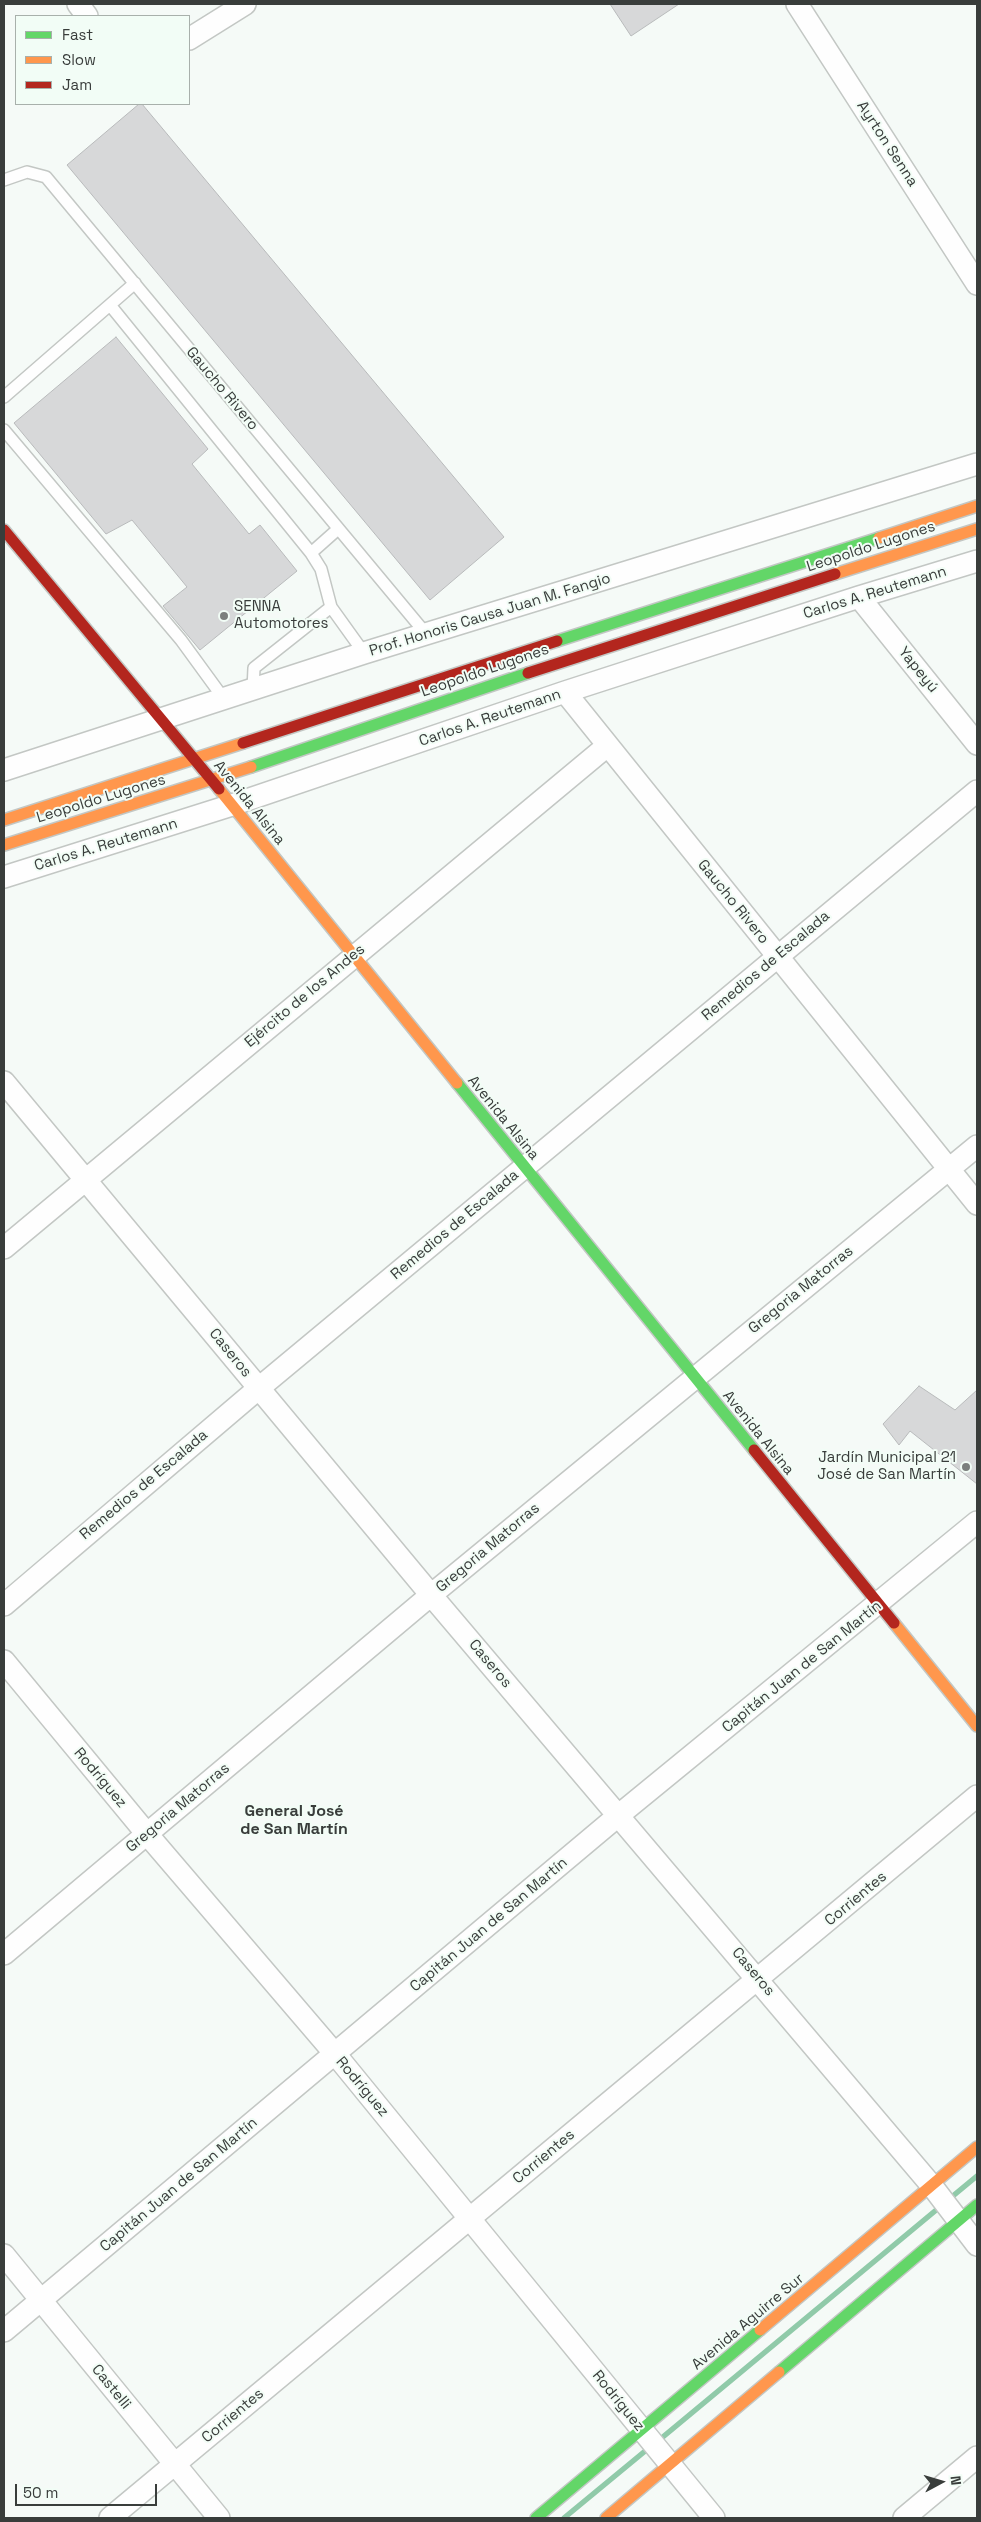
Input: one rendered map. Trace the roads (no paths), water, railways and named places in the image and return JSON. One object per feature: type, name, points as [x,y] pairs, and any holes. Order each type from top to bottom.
[{"type":"main road","name":"Leopoldo Lugones","points":[[4,820],[977,506]]},
{"type":"main road","name":"Leopoldo Lugones","points":[[4,845],[212,780],[547,666],[977,529]]},
{"type":"main road","name":"Avenida Alsina","points":[[4,530],[195,759],[977,1726]]},
{"type":"main road","name":"Avenida Aguirre Sur","points":[[606,2518],[655,2447],[932,2186],[977,2147]]},
{"type":"main road","name":"Avenida Aguirre Sur","points":[[536,2518],[655,2447],[977,2205]]},
{"type":"street","points":[[78,4],[86,15]]},
{"type":"street","points":[[190,38],[245,4]]},
{"type":"street","name":"Ayrton Senna","points":[[797,4],[977,284]]},
{"type":"street","name":"Prof. Honoris Causa Juan M. Fangio","points":[[4,770],[364,653],[977,464]]},
{"type":"street","name":"Carlos A. Reutemann","points":[[4,877],[232,806],[565,692],[977,561]]},
{"type":"street","name":"Yapeyú","points":[[859,597],[977,744]]},
{"type":"street","name":"Gaucho Rivero","points":[[565,692],[977,1204]]},
{"type":"street","name":"Ejército de los Andes","points":[[4,1248],[607,746]]},
{"type":"street","name":"Remedios de Escalada","points":[[4,1605],[259,1388],[977,791]]},
{"type":"street","name":"Caseros","points":[[4,1082],[86,1178],[431,1595],[932,2186],[977,2245]]},
{"type":"street","name":"Gregoria Matorras","points":[[4,1954],[431,1595],[977,1146]]},
{"type":"street","name":"Capitán Juan de San Martín","points":[[4,2331],[336,2055],[619,1815],[977,1522]]},
{"type":"street","name":"Rodríguez","points":[[4,1661],[147,1834],[336,2055],[714,2518]]},
{"type":"street","name":"Corrientes","points":[[110,2518],[759,1980],[977,1796]]},
{"type":"street","name":"Castelli","points":[[4,2255],[219,2518]]},
{"type":"street","points":[[904,2518],[977,2457]]},
{"type":"lane","name":"Gaucho Rivero","points":[[4,180],[27,172],[46,177],[427,635]]},
{"type":"lane","points":[[4,397],[134,283]]},
{"type":"lane","points":[[110,305],[311,553],[321,569],[331,607],[364,653]]},
{"type":"lane","points":[[4,430],[181,640],[224,699]]},
{"type":"lane","points":[[311,553],[338,529]]},
{"type":"lane","points":[[252,690],[254,668],[331,607]]},
{"type":"waterway","points":[[948,2200],[977,2176]]},
{"type":"waterway","points":[[658,2441],[941,2206]]},
{"type":"waterway","points":[[564,2518],[650,2447]]},
{"type":"place","name":"SENNA Automotores","points":[[224,616]]},
{"type":"place","name":"Jardín Municipal 21 José de San Martín","points":[[966,1467]]},
{"type":"district","name":"General José de San Martín","points":[[294,1821]]}]
